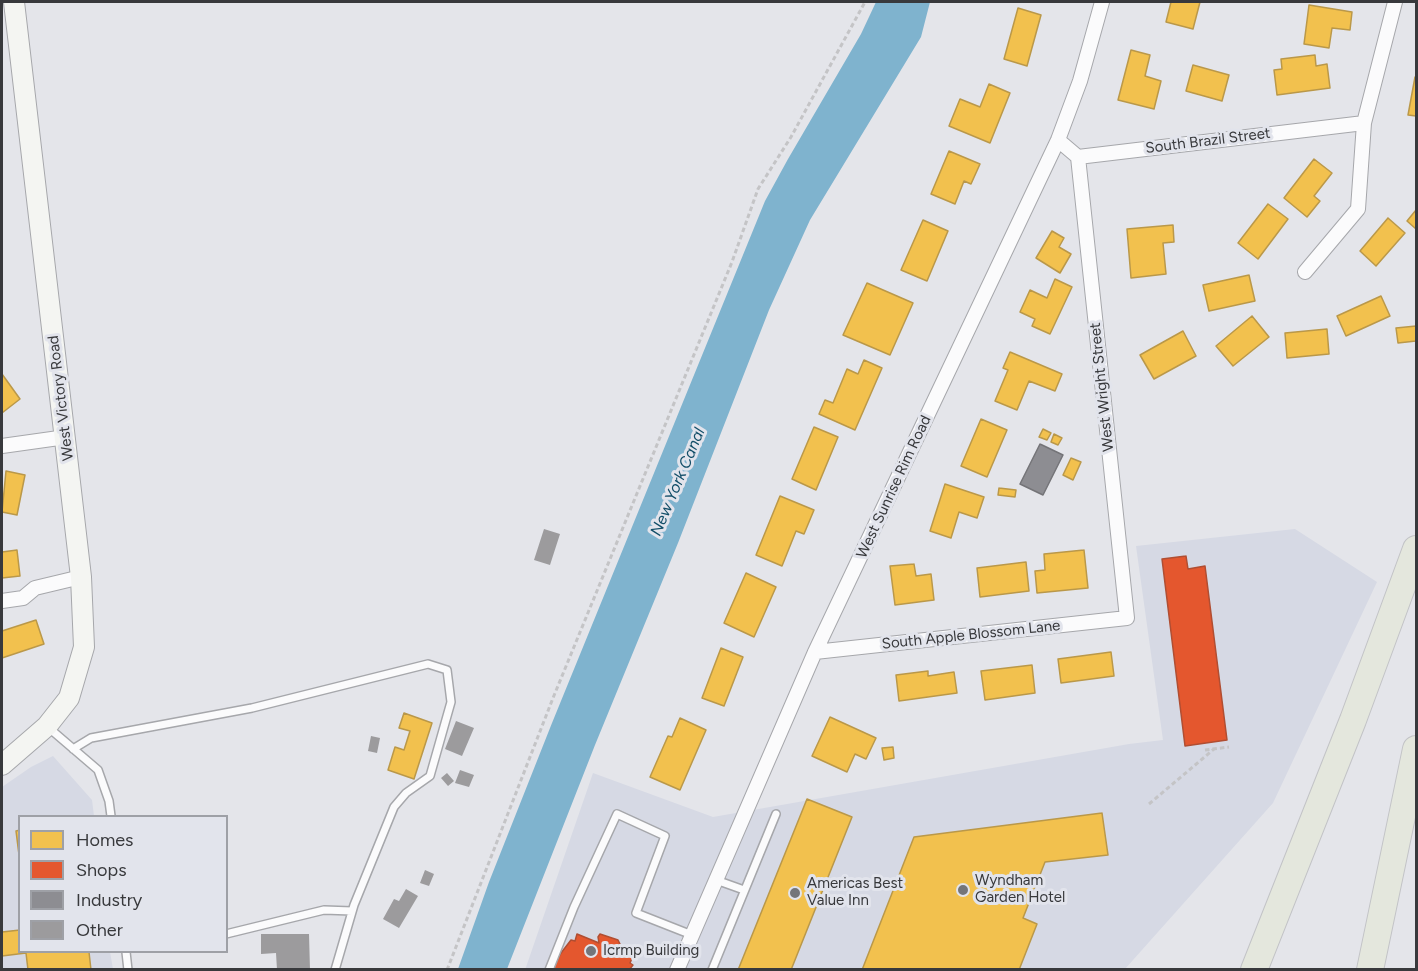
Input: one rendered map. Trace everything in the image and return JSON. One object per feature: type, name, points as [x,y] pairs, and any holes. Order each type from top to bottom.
[{"type":"highway","points":[[1254,969],[1353,720],[1416,549]]},
{"type":"highway","points":[[1370,969],[1416,749]]},
{"type":"street","name":"West Victory Road","points":[[2,765],[47,726],[69,699],[84,647],[81,577],[66,437],[14,2]]},
{"type":"street","name":"West Sunrise Rim Road","points":[[677,969],[815,652],[1058,140],[1080,81],[1102,2]]},
{"type":"street","points":[[1305,272],[1358,209],[1364,123],[1395,2]]},
{"type":"street","name":"South Brazil Street","points":[[1078,157],[1364,123]]},
{"type":"street","points":[[1058,140],[1078,157]]},
{"type":"street","name":"West Wright Street","points":[[1078,157],[1127,618]]},
{"type":"street","points":[[2,446],[66,437]]},
{"type":"street","points":[[2,601],[23,598],[35,588],[81,577]]},
{"type":"street","name":"South Apple Blossom Lane","points":[[815,652],[1127,618]]},
{"type":"lane","points":[[74,748],[91,738],[252,708],[428,664],[447,670],[451,702],[430,776],[406,793],[394,807],[352,911],[335,969]]},
{"type":"lane","points":[[47,726],[98,770],[109,801],[111,815]]},
{"type":"lane","points":[[549,969],[573,907],[617,814],[665,836],[636,913],[692,935]]},
{"type":"lane","points":[[712,969],[776,814]]},
{"type":"lane","points":[[716,880],[744,890]]},
{"type":"lane","points":[[228,934],[324,910],[352,911]]},
{"type":"lane","points":[[126,953],[128,969]]},
{"type":"path","points":[[447,969],[566,667],[732,262],[758,189],[791,137],[865,2]]},
{"type":"path","points":[[1205,750],[1229,747]]},
{"type":"path","points":[[1149,804],[1214,748]]},
{"type":"shaded area","points":[[1295,529],[1377,582],[1273,803],[1125,969],[525,970],[593,773],[713,817],[1163,740],[1136,546]]},
{"type":"shaded area","points":[[53,756],[92,800],[94,815],[18,815],[18,953],[110,953],[113,969],[2,970],[2,787],[31,767]]},
{"type":"water","name":"New York Canal","points":[[876,2],[930,2],[921,37],[810,220],[769,310],[507,969],[458,969],[489,882],[552,723],[765,201],[861,34]]},
{"type":"building: Homes","points":[[1171,2],[1200,2],[1193,29],[1166,22]]},
{"type":"building: Homes","points":[[1309,5],[1352,12],[1350,30],[1332,28],[1329,48],[1304,44]]},
{"type":"building: Homes","points":[[1018,8],[1041,15],[1027,66],[1004,59]]},
{"type":"building: Homes","points":[[1131,50],[1150,55],[1145,76],[1161,81],[1154,109],[1118,100]]},
{"type":"building: Homes","points":[[1315,55],[1316,66],[1327,64],[1330,88],[1277,95],[1274,70],[1282,69],[1281,59]]},
{"type":"building: Homes","points":[[1193,65],[1229,75],[1222,101],[1186,91]]},
{"type":"building: Homes","points":[[1416,77],[1416,116],[1408,115]]},
{"type":"building: Homes","points":[[989,84],[1010,93],[990,143],[949,126],[960,99],[980,107]]},
{"type":"building: Homes","points":[[949,151],[980,164],[971,184],[964,181],[955,204],[931,194]]},
{"type":"building: Homes","points":[[1314,159],[1332,173],[1314,196],[1320,201],[1307,217],[1284,198]]},
{"type":"building: Homes","points":[[1268,204],[1288,219],[1258,259],[1238,243]]},
{"type":"building: Homes","points":[[1416,210],[1416,229],[1407,221]]},
{"type":"building: Homes","points":[[1388,218],[1405,233],[1376,266],[1360,251]]},
{"type":"building: Homes","points":[[923,220],[948,231],[927,281],[901,270]]},
{"type":"building: Homes","points":[[1173,225],[1174,242],[1163,243],[1166,274],[1131,278],[1127,229]]},
{"type":"building: Homes","points":[[1052,231],[1064,238],[1059,247],[1071,254],[1060,273],[1036,258]]},
{"type":"building: Homes","points":[[1249,275],[1255,301],[1209,311],[1203,285]]},
{"type":"building: Homes","points":[[1055,279],[1072,287],[1050,334],[1032,326],[1035,319],[1020,312],[1030,290],[1047,298]]},
{"type":"building: Homes","points":[[867,283],[913,303],[890,355],[843,335]]},
{"type":"building: Homes","points":[[1381,296],[1390,316],[1346,336],[1337,316]]},
{"type":"building: Homes","points":[[1252,316],[1269,337],[1233,366],[1216,346]]},
{"type":"building: Homes","points":[[1416,326],[1416,341],[1398,343],[1396,328]]},
{"type":"building: Homes","points":[[1327,329],[1329,354],[1287,358],[1285,333]]},
{"type":"building: Homes","points":[[1183,331],[1196,356],[1154,379],[1140,355]]},
{"type":"building: Homes","points":[[1010,352],[1062,374],[1055,391],[1029,381],[1017,410],[995,401],[1008,370],[1003,368]]},
{"type":"building: Homes","points":[[864,360],[882,368],[855,430],[819,414],[825,400],[833,403],[847,369],[858,374]]},
{"type":"building: Homes","points":[[2,374],[20,399],[2,413]]},
{"type":"building: Homes","points":[[981,419],[1007,430],[987,477],[961,466]]},
{"type":"building: Homes","points":[[814,427],[838,437],[816,490],[792,479]]},
{"type":"building: Homes","points":[[1043,429],[1051,433],[1047,440],[1039,437]]},
{"type":"building: Homes","points":[[1054,434],[1062,438],[1058,445],[1051,442]]},
{"type":"building: Homes","points":[[1071,458],[1081,462],[1073,480],[1063,475]]},
{"type":"building: Homes","points":[[6,471],[25,475],[17,515],[2,512]]},
{"type":"building: Homes","points":[[945,484],[984,497],[977,518],[959,512],[951,538],[930,531]]},
{"type":"building: Homes","points":[[999,488],[1016,490],[1015,497],[998,495]]},
{"type":"building: Homes","points":[[780,496],[814,510],[804,534],[796,531],[782,566],[756,555]]},
{"type":"building: Homes","points":[[17,550],[20,576],[2,578],[2,552]]},
{"type":"building: Homes","points":[[1084,550],[1088,588],[1037,593],[1035,571],[1045,570],[1044,554]]},
{"type":"building: Homes","points":[[1026,562],[1029,591],[980,597],[977,568]]},
{"type":"building: Homes","points":[[914,564],[916,576],[931,574],[934,600],[895,605],[890,566]]},
{"type":"building: Homes","points":[[746,573],[776,587],[754,637],[724,623]]},
{"type":"building: Homes","points":[[36,620],[44,644],[2,658],[2,631]]},
{"type":"building: Homes","points":[[721,648],[743,657],[724,706],[702,698]]},
{"type":"building: Homes","points":[[1111,652],[1114,676],[1061,683],[1058,659]]},
{"type":"building: Homes","points":[[1032,665],[1035,693],[985,700],[981,671]]},
{"type":"building: Homes","points":[[928,671],[928,676],[954,672],[957,693],[899,701],[896,675]]},
{"type":"building: Homes","points":[[404,713],[432,723],[414,779],[388,770],[395,747],[404,750],[410,731],[399,728]]},
{"type":"building: Homes","points":[[830,717],[876,738],[866,759],[855,754],[847,772],[812,756]]},
{"type":"building: Homes","points":[[680,718],[706,730],[680,790],[650,777],[668,736],[672,737]]},
{"type":"building: Homes","points":[[893,747],[894,758],[884,760],[882,748]]},
{"type":"building: Homes","name":"Americas Best Value Inn","points":[[807,799],[852,817],[791,970],[738,970]]},
{"type":"building: Homes","name":"Wyndham Garden Hotel","points":[[1102,813],[1108,855],[1045,862],[1023,918],[1037,924],[1019,970],[862,970],[914,837]]},
{"type":"building: Homes","points":[[18,930],[18,953],[26,953],[2,956],[2,932]]},
{"type":"building: Homes","points":[[26,953],[89,953],[91,970],[28,970]]},
{"type":"building: Shops","points":[[1186,556],[1188,569],[1205,566],[1227,740],[1185,746],[1162,559]]},
{"type":"building: Shops","name":"Icrmp Building","points":[[577,934],[599,943],[600,934],[618,940],[620,944],[614,948],[633,956],[630,963],[633,965],[629,970],[552,970],[571,940],[575,941]]},
{"type":"building: Industry","points":[[1040,444],[1063,455],[1043,495],[1020,484]]},
{"type":"building: Other","points":[[544,529],[560,534],[550,565],[534,560]]},
{"type":"building: Other","points":[[456,721],[474,728],[462,756],[445,749]]},
{"type":"building: Other","points":[[371,736],[380,738],[377,753],[368,751]]},
{"type":"building: Other","points":[[460,770],[474,775],[469,787],[455,783]]},
{"type":"building: Other","points":[[447,773],[454,781],[448,786],[441,778]]},
{"type":"building: Other","points":[[425,870],[434,874],[429,886],[420,883]]},
{"type":"building: Other","points":[[406,889],[418,896],[399,928],[383,919],[394,899],[399,901]]},
{"type":"building: Other","points":[[261,934],[309,934],[310,970],[277,970],[276,953],[261,954]]},
{"type":"place","name":"Wyndham Garden Hotel","points":[[963,890]]},
{"type":"place","name":"Americas Best Value Inn","points":[[795,893]]},
{"type":"place","name":"Icrmp Building","points":[[591,951]]}]
